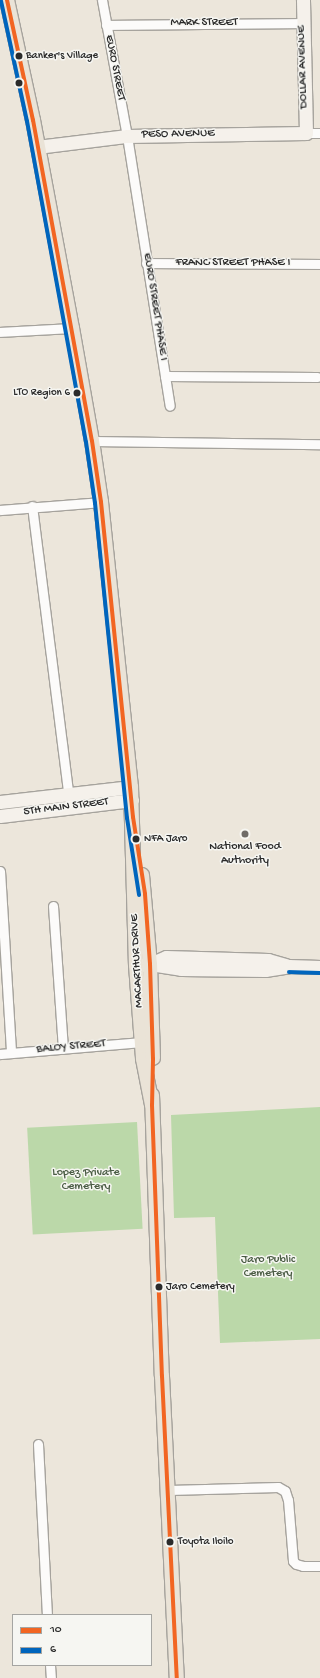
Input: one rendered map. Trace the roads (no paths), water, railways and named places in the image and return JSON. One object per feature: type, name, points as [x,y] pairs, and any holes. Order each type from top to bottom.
[{"type":"main road","name":"MACARTHUR DRIVE","points":[[7,0],[16,34],[72,328],[101,502],[133,817],[145,894],[142,1042],[143,1059],[152,1105]]},
{"type":"main road","name":"MACARTHUR DRIVE","points":[[143,964],[153,1059],[152,1105],[177,1678]]},
{"type":"street","name":"EURO STREET","points":[[102,0],[127,136]]},
{"type":"street","name":"DOLLAR AVENUE","points":[[303,0],[306,133]]},
{"type":"street","name":"MARK STREET","points":[[106,25],[303,23]]},
{"type":"street","name":"PESO AVENUE","points":[[37,147],[127,136],[320,133]]},
{"type":"street","name":"EURO STREET PHASE I","points":[[127,136],[165,376],[317,377]]},
{"type":"street","name":"FRANC STREET PHASE I","points":[[146,263],[320,264]]},
{"type":"street","points":[[0,332],[72,328]]},
{"type":"street","points":[[165,376],[170,406]]},
{"type":"street","points":[[92,441],[320,444]]},
{"type":"street","points":[[0,510],[32,506],[101,502]]},
{"type":"street","points":[[32,506],[70,808]]},
{"type":"street","name":"5TH MAIN STREET","points":[[0,802],[68,794],[131,794]]},
{"type":"street","name":"5TH MAIN STREET","points":[[0,816],[70,808],[131,794]]},
{"type":"street","points":[[0,871],[11,1053]]},
{"type":"street","points":[[52,906],[63,1048]]},
{"type":"street","points":[[143,964],[181,969],[265,970],[289,966],[320,967]]},
{"type":"street","name":"BALOY STREET","points":[[0,1054],[142,1042]]},
{"type":"street","points":[[38,1444],[47,1614]]},
{"type":"street","points":[[169,1490],[278,1487],[285,1491],[288,1500],[293,1561],[296,1564],[304,1566],[320,1566]]},
{"type":"street","points":[[50,1666],[51,1678]]},
{"type":"place","name":"Banker's Village","points":[[19,56]]},
{"type":"place","name":"LTO Region 6","points":[[77,393]]},
{"type":"place","name":"National Food Authority","points":[[245,834]]},
{"type":"place","name":"NFA Jaro","points":[[136,839]]},
{"type":"place","name":"Jaro Cemetery","points":[[159,1287]]},
{"type":"place","name":"Toyota Iloilo","points":[[170,1542]]},
{"type":"park label","name":"Lopez Private Cemetery","points":[[86,1181]]},
{"type":"park label","name":"Jaro Public Cemetery","points":[[268,1268]]}]
